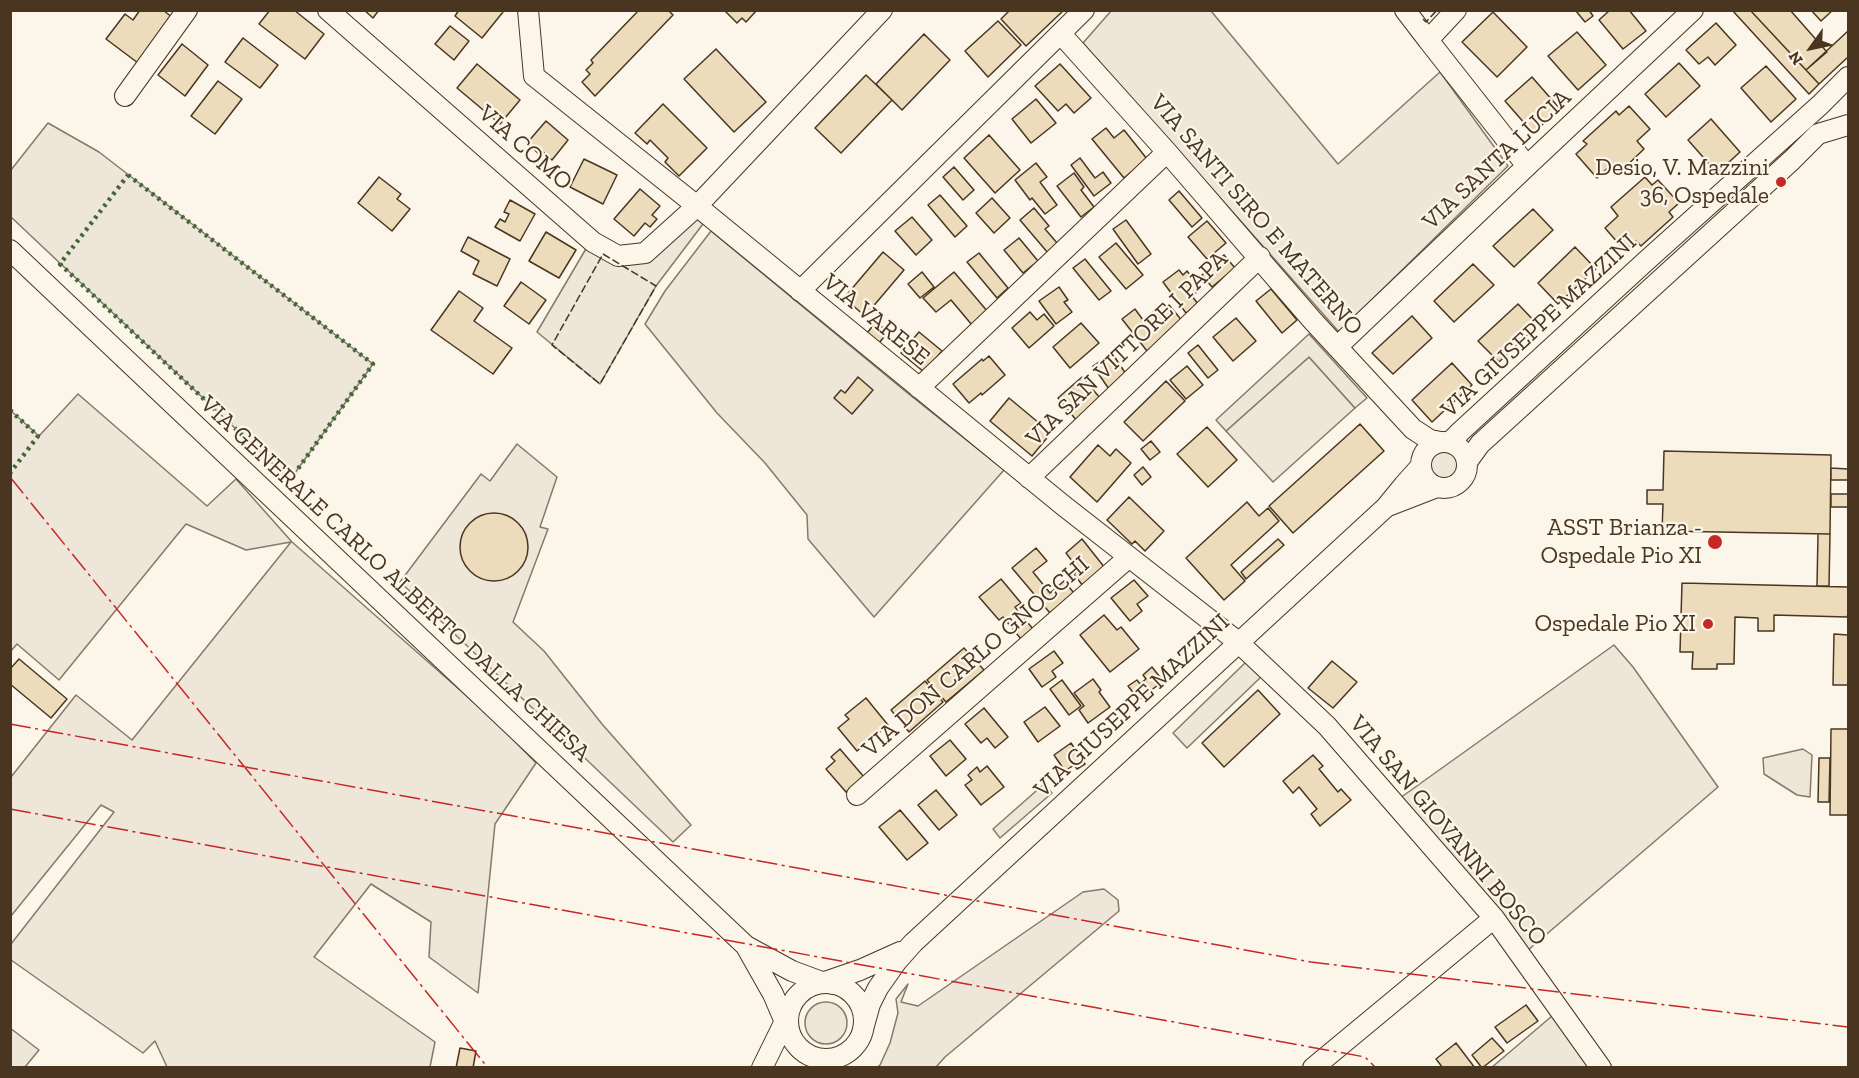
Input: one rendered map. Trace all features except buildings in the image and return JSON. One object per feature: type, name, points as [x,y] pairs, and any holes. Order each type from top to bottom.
[{"type":"street","points":[[125,96],[187,10]]},
{"type":"street","name":"VIA COMO","points":[[328,10],[593,242],[618,256],[645,253],[697,206],[882,10]]},
{"type":"street","name":"VIA VARESE","points":[[528,10],[534,76],[1128,558],[1238,642]]},
{"type":"street","points":[[800,291],[1084,10]]},
{"type":"street","points":[[1405,10],[1527,166]]},
{"type":"street","points":[[1428,40],[1456,10]]},
{"type":"street","name":"VIA SANTA LUCIA","points":[[1338,347],[1694,10]]},
{"type":"street","name":"VIA SANTI SIRO E MATERNO","points":[[1061,34],[1413,429],[1430,440],[1446,442]]},
{"type":"street","name":"VIA GIUSEPPE MAZZINI","points":[[1446,442],[1461,431],[1848,77]]},
{"type":"street","name":"VIA GIUSEPPE MAZZINI","points":[[1467,462],[1480,444],[1818,134],[1848,125]]},
{"type":"street","points":[[919,388],[1167,152]]},
{"type":"street","name":"VIA GENERALE CARLO ALBERTO DALLA CHIESA","points":[[10,249],[746,946],[782,967],[824,984]]},
{"type":"street","name":"VIA SAN VITTORE I PAPA","points":[[1029,478],[1260,257]]},
{"type":"street","name":"VIA SANTI SIRO E MATERNO","points":[[1413,429],[1421,463]]},
{"type":"street","points":[[1446,442],[1458,447],[1464,453],[1467,462],[1466,472],[1461,480],[1446,488],[1437,487],[1428,481],[1421,463],[1425,451],[1432,445],[1446,442]]},
{"type":"street","name":"VIA GIUSEPPE MAZZINI","points":[[863,1029],[874,996],[885,977],[913,943],[1386,507],[1421,463]]},
{"type":"street","name":"VIA GIUSEPPE MAZZINI","points":[[1386,507],[1437,487]]},
{"type":"street","name":"VIA DON CARLO GNOCCHI","points":[[857,795],[1128,558]]},
{"type":"street","name":"VIA SAN GIOVANNI BOSCO","points":[[1238,642],[1327,726],[1494,918],[1601,1068]]},
{"type":"street","points":[[1313,1068],[1494,918]]},
{"type":"street","name":"VIA GIUSEPPE MAZZINI","points":[[824,984],[882,962],[913,943]]},
{"type":"street","name":"VIA GENERALE CARLO ALBERTO DALLA CHIESA","points":[[746,946],[789,1023]]},
{"type":"street","points":[[762,1068],[789,1023],[800,994],[824,984],[844,988],[857,1000],[864,1015],[863,1029],[854,1046],[835,1058],[800,1068]]},
{"type":"street","points":[[789,1023],[800,1048],[810,1055],[823,1059],[835,1058]]},
{"type":"shaded area","points":[[1111,11],[1211,11],[1338,164],[1440,72],[1508,166],[1339,332],[1083,43]]},
{"type":"shaded area","points":[[48,123],[99,152],[373,364],[290,480],[11,217],[11,170]]},
{"type":"shaded area","points":[[697,219],[703,224],[656,286],[600,384],[537,332],[590,242],[613,261]]},
{"type":"shaded area","points":[[711,231],[1004,470],[874,617],[808,539],[807,515],[765,463],[717,413],[645,324],[665,291]]},
{"type":"shaded area","points":[[1309,334],[1367,398],[1355,408],[1309,357],[1226,431],[1216,420]]},
{"type":"shaded area","points":[[1309,357],[1355,408],[1273,482],[1226,431]]},
{"type":"shaded area","points":[[78,394],[207,506],[236,479],[292,542],[494,720],[536,763],[495,824],[478,993],[429,957],[431,922],[371,884],[314,957],[435,1042],[430,1067],[167,1067],[155,1041],[143,1053],[11,960],[11,944],[114,812],[101,805],[11,916],[11,777],[76,695],[132,740],[291,542],[246,550],[186,524],[59,680],[17,644],[11,651],[10,410],[39,436]]},
{"type":"shaded area","points":[[517,444],[557,477],[540,527],[548,529],[513,622],[544,651],[602,724],[691,825],[673,842],[400,582],[481,474],[490,481]]},
{"type":"shaded area","points":[[1443,449],[1454,454],[1459,465],[1454,476],[1443,481],[1432,476],[1427,465],[1432,454]]},
{"type":"shaded area","points":[[1614,645],[1633,667],[1718,787],[1527,951],[1400,798]]},
{"type":"shaded area","points":[[1246,662],[1261,677],[1187,748],[1173,733]]},
{"type":"shaded area","points":[[1803,749],[1812,755],[1810,797],[1797,795],[1764,774],[1763,758]]},
{"type":"shaded area","points":[[1044,784],[1052,793],[1000,838],[993,829]]},
{"type":"shaded area","points":[[1104,889],[1118,900],[1119,911],[936,1067],[877,1067],[890,1043],[898,1013],[896,999],[908,984],[901,1002],[918,1006],[1083,892]]},
{"type":"shaded area","points":[[826,1002],[841,1008],[847,1023],[841,1038],[826,1044],[811,1038],[805,1023],[811,1008]]},
{"type":"shaded area","points":[[1552,1016],[1591,1068],[1491,1068]]},
{"type":"shaded area","points":[[10,1028],[39,1050],[25,1067],[11,1067]]},
{"type":"hedge","points":[[128,175],[373,364],[290,480],[60,264],[128,175]]},
{"type":"hedge","points":[[10,410],[38,436],[10,473]]},
{"type":"fence","points":[[1423,19],[1426,22],[1437,10]]},
{"type":"fence","points":[[603,254],[656,286],[600,384],[552,345],[603,254]]},
{"type":"power","points":[[10,477],[488,1068]]},
{"type":"power","points":[[10,724],[1311,962],[1848,1027]]},
{"type":"power","points":[[10,809],[1365,1057],[1376,1068]]},
{"type":"place","name":"Desio, V. Mazzini 36, Ospedale","points":[[1781,182]]},
{"type":"place","name":"ASST Brianza - Ospedale Pio XI","points":[[1715,542]]},
{"type":"place","name":"Ospedale Pio XI","points":[[1708,624]]}]
